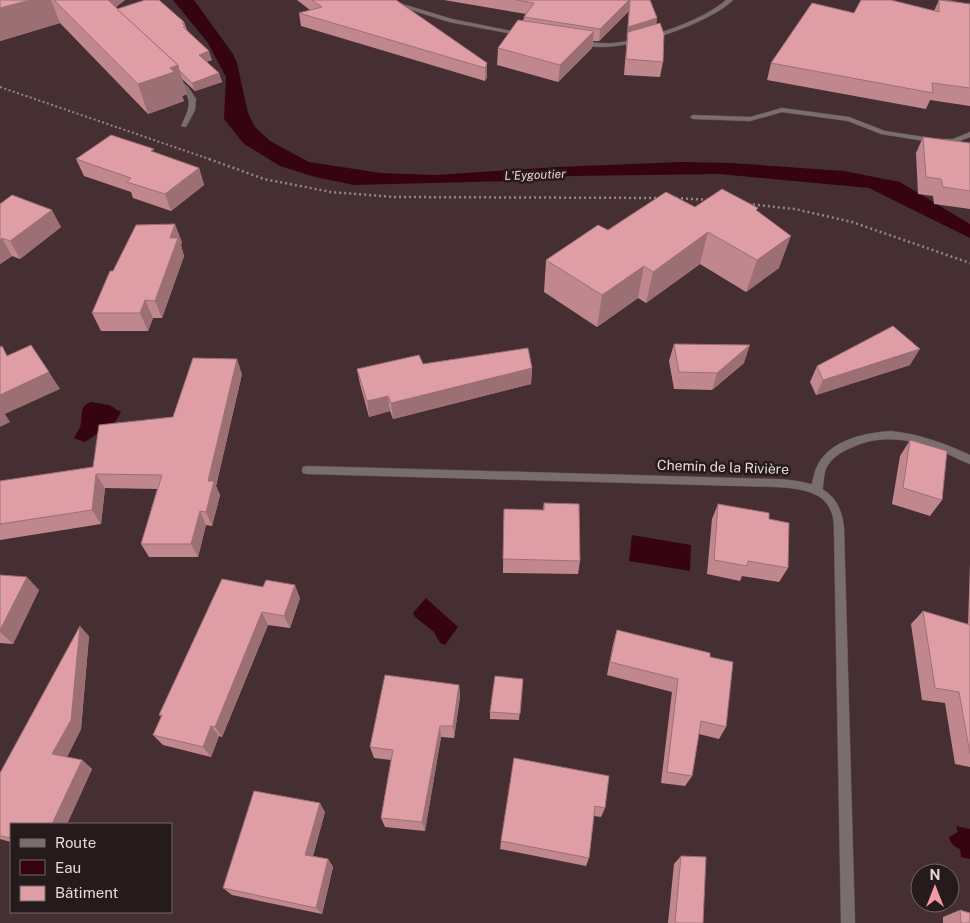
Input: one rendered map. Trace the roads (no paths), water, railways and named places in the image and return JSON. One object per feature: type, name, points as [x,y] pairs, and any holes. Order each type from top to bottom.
[{"type":"street","points":[[383,0],[451,21],[534,36]]},
{"type":"street","points":[[569,41],[604,46],[628,43],[709,14],[730,0]]},
{"type":"street","points":[[942,0],[970,7]]},
{"type":"street","points":[[169,72],[190,92],[194,100],[193,109],[184,126]]},
{"type":"street","points":[[693,117],[734,120],[750,119],[782,110],[840,117],[856,121],[876,131],[937,141],[954,141],[970,134]]},
{"type":"street","points":[[817,491],[819,472],[824,461],[838,449],[861,438],[889,435],[906,436],[941,446],[970,460]]},
{"type":"street","name":"Chemin de la Rivière","points":[[307,470],[792,484],[817,491],[834,505],[838,522],[848,923]]},
{"type":"water","name":"L'Eygoutier","points":[[173,0],[194,0],[233,54],[237,63],[248,113],[255,127],[270,141],[309,162],[381,173],[435,175],[557,167],[682,162],[731,163],[844,171],[900,182],[970,224],[970,238],[869,188],[719,174],[571,176],[510,181],[354,185],[315,177],[280,166],[244,144],[224,119],[226,77],[208,43]]},
{"type":"water","points":[[91,402],[109,405],[121,412],[116,421],[85,442],[74,438],[80,427],[82,409]]},
{"type":"water","points":[[632,535],[691,545],[690,571],[629,561]]},
{"type":"water","points":[[426,598],[458,627],[445,645],[440,643],[434,632],[415,617],[413,613]]},
{"type":"water","points":[[956,826],[970,829],[970,859],[961,857],[960,849],[954,846],[949,837],[958,832]]}]
